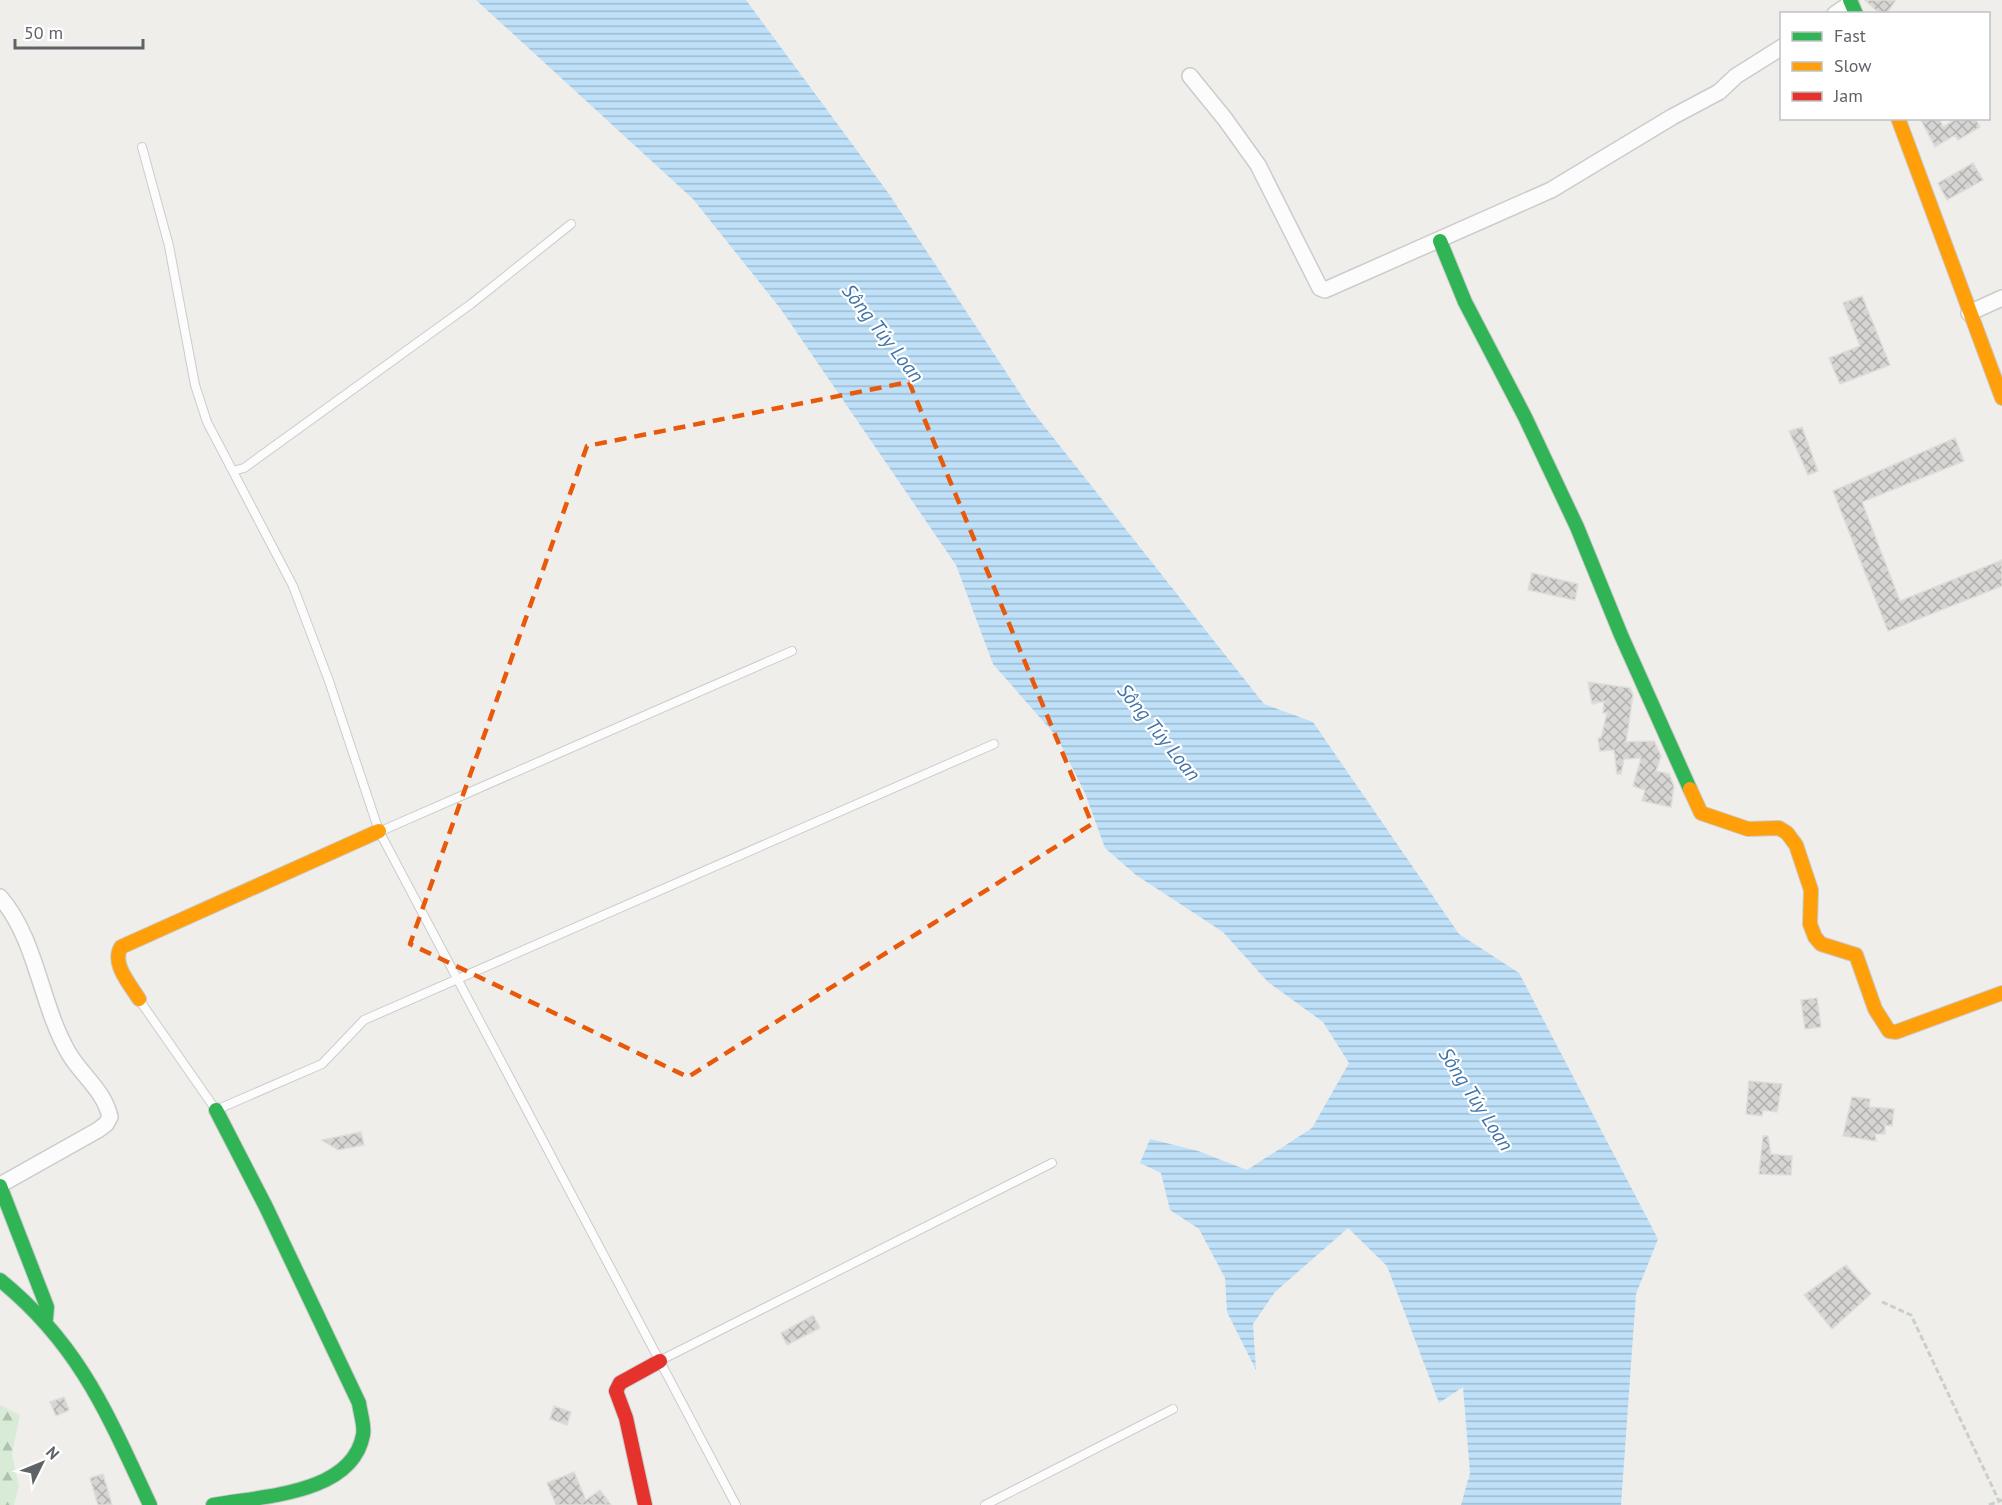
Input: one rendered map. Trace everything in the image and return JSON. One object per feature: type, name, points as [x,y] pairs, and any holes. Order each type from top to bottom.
[{"type":"street","points":[[1190,76],[1258,165],[1320,288],[1329,290],[1570,180],[1672,117],[1719,92],[1736,76],[1780,48]]},
{"type":"street","points":[[1899,120],[2002,398]]},
{"type":"street","points":[[1440,241],[1465,302],[1525,417],[1577,527],[1621,635],[1701,813],[1748,829],[1779,828],[1787,833],[1796,845],[1811,890],[1810,924],[1815,937],[1821,944],[1856,955],[1875,1009],[1889,1031],[1896,1032],[2002,993]]},
{"type":"street","points":[[1969,313],[2002,298]]},
{"type":"street","points":[[138,999],[118,964],[117,954],[121,947],[379,831]]},
{"type":"street","points":[[0,897],[21,927],[68,1051],[105,1101],[110,1117],[106,1124],[98,1130],[2,1180],[47,1307],[46,1319]]},
{"type":"street","points":[[213,1505],[317,1486],[348,1466],[363,1436],[359,1403],[266,1207],[216,1110]]},
{"type":"street","points":[[0,1280],[24,1297],[68,1344],[91,1382],[150,1505]]},
{"type":"street","points":[[645,1505],[626,1418],[616,1391],[620,1383],[660,1361]]},
{"type":"lane","points":[[142,147],[169,246],[195,385],[207,422],[293,586],[329,681],[379,831],[455,979],[736,1505]]},
{"type":"lane","points":[[234,471],[244,468],[471,304],[571,224]]},
{"type":"lane","points":[[379,831],[792,651]]},
{"type":"lane","points":[[138,999],[216,1110],[322,1064],[364,1020],[994,744]]},
{"type":"lane","points":[[660,1361],[1052,1163]]},
{"type":"lane","points":[[985,1505],[1173,1409]]},
{"type":"path","points":[[1882,1302],[1911,1315],[2000,1501],[1989,1505]]},
{"type":"highlighted area","points":[[909,382],[1092,824],[688,1077],[410,944],[587,446]]},
{"type":"green space","points":[[0,1405],[20,1415],[12,1454],[19,1486],[14,1505],[0,1505]]},
{"type":"water","name":"Sông Túy Loan","points":[[476,0],[746,0],[889,194],[1029,407],[1264,704],[1313,722],[1459,934],[1519,973],[1658,1239],[1636,1294],[1621,1505],[1461,1505],[1470,1473],[1463,1387],[1439,1403],[1387,1266],[1348,1228],[1275,1292],[1253,1324],[1256,1370],[1227,1312],[1225,1278],[1199,1229],[1170,1210],[1161,1173],[1140,1163],[1150,1139],[1198,1151],[1247,1170],[1312,1128],[1349,1063],[1323,1022],[1268,982],[1223,932],[1136,875],[1105,848],[1085,793],[1057,737],[993,664],[956,565],[780,308],[693,199]]},
{"type":"building","points":[[1865,0],[1896,0],[1887,12],[1878,12]]},
{"type":"building","points":[[1921,120],[1940,120],[1943,127],[1955,120],[1976,120],[1980,127],[1958,140],[1955,135],[1935,147]]},
{"type":"building","points":[[1973,163],[1983,180],[1947,200],[1938,183]]},
{"type":"building","points":[[1862,296],[1890,365],[1840,384],[1829,358],[1860,346],[1843,303]]},
{"type":"building","points":[[1802,427],[1818,471],[1808,475],[1789,431]]},
{"type":"building","points":[[1955,438],[1964,461],[1862,502],[1900,601],[2002,560],[2002,586],[1888,631],[1833,491]]},
{"type":"building","points":[[1532,573],[1578,584],[1575,600],[1528,590]]},
{"type":"building","points":[[1588,682],[1630,688],[1633,695],[1626,742],[1654,741],[1661,756],[1656,771],[1669,774],[1674,786],[1671,807],[1642,801],[1645,790],[1633,786],[1641,758],[1624,759],[1621,774],[1617,774],[1614,750],[1600,751],[1598,738],[1601,738],[1607,713],[1603,713],[1604,701],[1592,704]]},
{"type":"building","points":[[1817,998],[1821,1027],[1805,1029],[1801,1000]]},
{"type":"building","points":[[1749,1081],[1782,1084],[1777,1112],[1763,1110],[1762,1116],[1746,1114]]},
{"type":"building","points":[[1852,1097],[1870,1099],[1869,1107],[1894,1109],[1892,1126],[1885,1125],[1885,1134],[1875,1134],[1876,1141],[1843,1136]]},
{"type":"building","points":[[361,1132],[364,1145],[338,1150],[322,1140]]},
{"type":"building","points":[[1763,1136],[1768,1136],[1771,1154],[1792,1156],[1791,1175],[1759,1174]]},
{"type":"building","points":[[1846,1265],[1871,1294],[1832,1329],[1804,1295]]},
{"type":"building","points":[[813,1315],[820,1328],[787,1345],[781,1333]]},
{"type":"building","points":[[64,1397],[69,1410],[56,1416],[50,1402]]},
{"type":"building","points":[[554,1406],[571,1412],[567,1425],[550,1419]]},
{"type":"building","points":[[574,1472],[586,1500],[600,1490],[611,1505],[556,1505],[547,1483]]},
{"type":"building","points":[[103,1474],[112,1505],[98,1505],[90,1478]]},
{"type":"traffic: fast","points":[[1850,0],[1855,12]]},
{"type":"traffic: fast","points":[[1440,241],[1465,302],[1525,417],[1577,527],[1621,635],[1690,789]]},
{"type":"traffic: fast","points":[[213,1505],[278,1495],[323,1481],[342,1470],[355,1455],[363,1435],[359,1403],[266,1207],[216,1110]]},
{"type":"traffic: fast","points":[[0,1186],[47,1307],[46,1319]]},
{"type":"traffic: fast","points":[[0,1280],[28,1305],[72,1356],[105,1411],[150,1505]]},
{"type":"traffic: slow","points":[[1899,120],[2002,398]]},
{"type":"traffic: slow","points":[[1690,789],[1701,813],[1748,829],[1779,828],[1787,833],[1796,845],[1811,890],[1810,924],[1815,937],[1821,944],[1856,955],[1875,1009],[1889,1031],[1896,1032],[2002,993]]},
{"type":"traffic: slow","points":[[139,999],[120,967],[118,960],[121,947],[379,831]]},
{"type":"traffic: jam","points":[[645,1505],[626,1418],[616,1391],[620,1383],[660,1361]]}]
